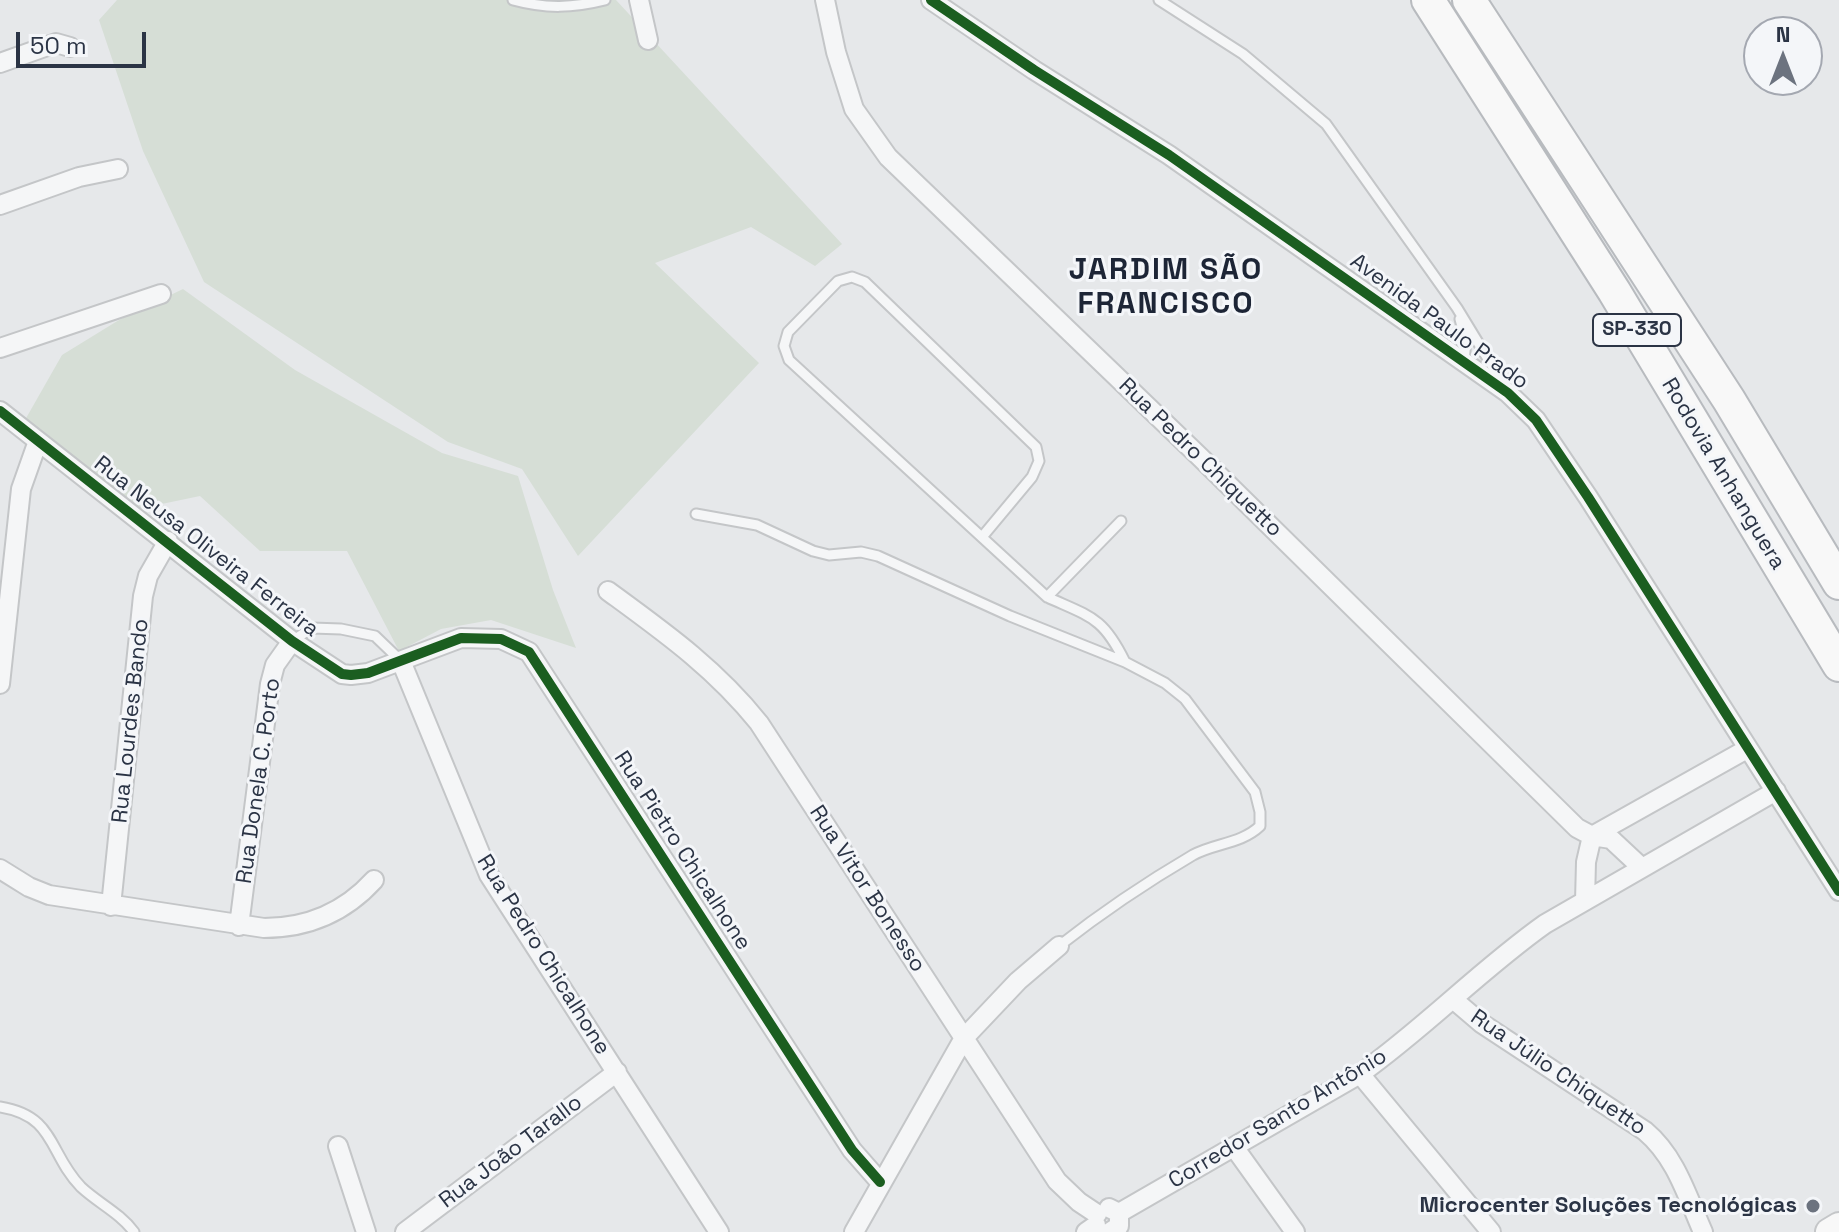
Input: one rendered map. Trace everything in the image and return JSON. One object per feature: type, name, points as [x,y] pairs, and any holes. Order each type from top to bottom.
[{"type":"highway","name":"Rodovia Anhanguera","points":[[1428,0],[1614,291],[1835,659]]},
{"type":"highway","name":"Rodovia Anhanguera","points":[[1469,0],[1729,400],[1839,583]]},
{"type":"highway","points":[[1835,659],[1828,674],[1839,692]]},
{"type":"street","points":[[639,0],[648,40]]},
{"type":"street","name":"Rua Pedro Chiquetto","points":[[825,0],[836,52],[854,109],[888,157],[1200,457],[1577,828],[1592,836],[1611,839],[1641,867]]},
{"type":"street","name":"Avenida Paulo Prado","points":[[931,0],[1034,70],[1169,155],[1464,361],[1508,393],[1536,420],[1839,891]]},
{"type":"street","points":[[0,63],[56,43],[70,47]]},
{"type":"street","points":[[0,205],[79,177],[118,169]]},
{"type":"street","points":[[0,348],[161,294]]},
{"type":"street","name":"Rua Neusa Oliveira Ferreira","points":[[0,411],[292,641],[335,670],[351,675],[368,673],[401,661]]},
{"type":"street","points":[[0,684],[21,489],[38,441]]},
{"type":"street","name":"Rua Lourdes Bando","points":[[111,906],[143,596],[148,576],[168,541]]},
{"type":"street","name":"Rua Vitor Bonesso","points":[[608,591],[697,656],[745,705],[1057,1181],[1108,1226]]},
{"type":"street","name":"Rua Pietro Chicalhone","points":[[401,661],[461,638],[480,636],[501,639],[529,652],[852,1150],[880,1182]]},
{"type":"street","name":"Rua Donela C. Porto","points":[[239,926],[270,684],[275,665],[292,641]]},
{"type":"street","name":"Rua Pedro Chicalhone","points":[[401,661],[489,875],[719,1232]]},
{"type":"street","points":[[1585,901],[1586,862],[1592,836],[1747,749]]},
{"type":"street","name":"Corredor Santo Antônio","points":[[1108,1226],[1234,1147],[1360,1074],[1454,1000],[1519,943],[1641,867],[1776,791]]},
{"type":"street","points":[[0,869],[49,895],[239,926],[283,928],[315,922],[345,907],[374,880]]},
{"type":"street","points":[[854,1232],[964,1038],[1018,981],[1059,946]]},
{"type":"street","name":"Rua Júlio Chiquetto","points":[[1454,1000],[1481,1023],[1660,1143],[1675,1168],[1703,1232]]},
{"type":"street","name":"Rua João Tarallo","points":[[405,1232],[617,1072]]},
{"type":"street","points":[[1360,1074],[1491,1232]]},
{"type":"street","points":[[338,1146],[366,1232]]},
{"type":"street","points":[[1234,1147],[1295,1232]]},
{"type":"street","points":[[1829,1232],[1839,1226]]},
{"type":"lane","points":[[513,0],[538,6],[577,7],[605,0]]},
{"type":"lane","points":[[1159,0],[1243,54],[1326,124],[1457,308],[1508,393]]},
{"type":"lane","points":[[982,537],[1032,477],[1039,461],[1036,447],[865,282],[852,277],[838,281],[788,332],[784,346],[789,360],[1047,597],[1093,617],[1111,634],[1125,662]]},
{"type":"lane","points":[[1457,308],[1466,341],[1464,361]]},
{"type":"lane","points":[[696,514],[757,525],[813,551],[829,555],[861,552],[878,556],[1010,616],[1125,662],[1165,683],[1185,699],[1255,792],[1260,826],[1249,836],[1196,853],[1089,922],[1059,946]]},
{"type":"lane","points":[[1047,597],[1121,521]]},
{"type":"lane","points":[[292,641],[312,628],[341,629],[375,636],[401,661]]},
{"type":"lane","points":[[0,1107],[24,1112],[43,1127],[70,1175],[134,1232]]},
{"type":"shaded area","points":[[117,0],[616,0],[842,244],[815,266],[751,227],[655,263],[759,363],[578,556],[522,469],[448,442],[204,282],[143,151],[99,20]]},
{"type":"shaded area","points":[[183,289],[295,370],[442,453],[518,476],[553,590],[576,648],[491,620],[441,629],[399,651],[347,551],[260,551],[200,496],[128,511],[25,420],[62,355],[119,320]]},
{"type":"cycle path","points":[[931,0],[1034,70],[1169,155],[1508,393],[1536,420],[1839,891]]},
{"type":"cycle path","points":[[0,411],[292,641],[342,674],[368,673],[461,638],[501,639],[529,652],[852,1150],[880,1182]]},
{"type":"place","name":"Microcenter Soluções Tecnológicas","points":[[1813,1206]]},
{"type":"district","name":"JARDIM SÃO FRANCISCO","points":[[1166,288]]}]
